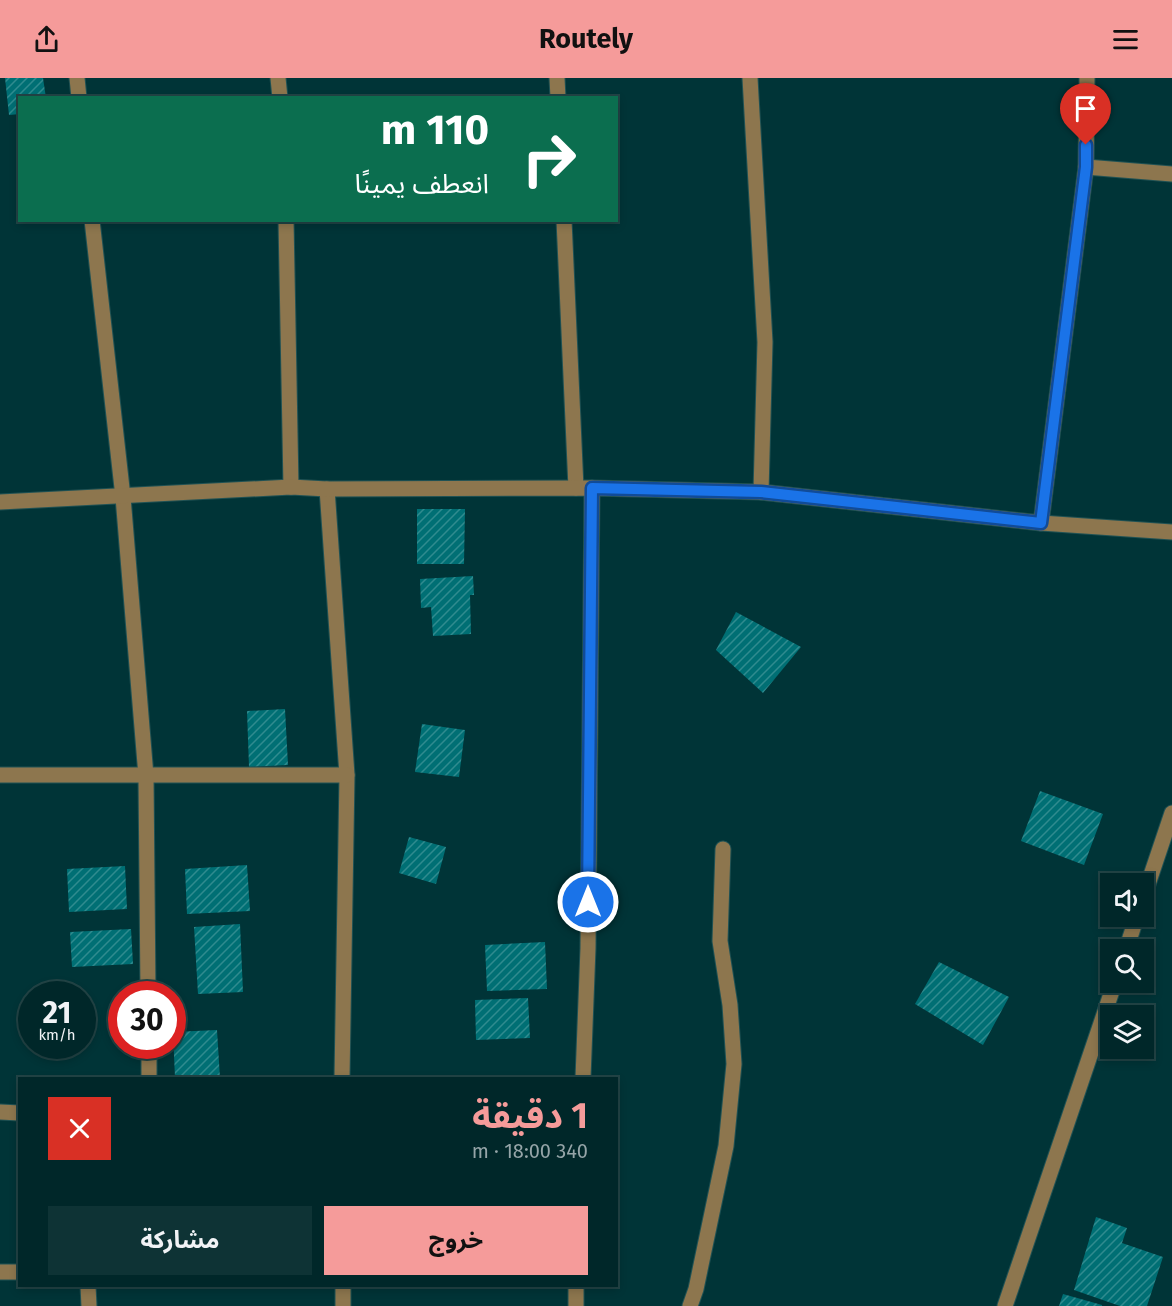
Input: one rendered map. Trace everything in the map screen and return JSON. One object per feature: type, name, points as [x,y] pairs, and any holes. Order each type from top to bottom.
[{"type":"street","points":[[77,78],[79,96]]},
{"type":"street","points":[[278,78],[280,96]]},
{"type":"street","points":[[557,78],[558,96]]},
{"type":"street","points":[[750,78],[765,342],[761,492]]},
{"type":"street","points":[[1041,523],[1086,167],[1087,78]]},
{"type":"street","points":[[1086,167],[1172,174]]},
{"type":"street","points":[[93,222],[123,497],[146,776],[148,981]]},
{"type":"street","points":[[286,222],[291,488]]},
{"type":"street","points":[[564,222],[584,488],[588,948],[584,1077]]},
{"type":"street","points":[[0,502],[291,488],[584,488],[761,492],[1041,523],[1172,532]]},
{"type":"street","points":[[327,489],[347,775],[342,1077]]},
{"type":"street","points":[[0,775],[347,775]]},
{"type":"street","points":[[1152,873],[1172,813]]},
{"type":"street","points":[[690,1306],[696,1289],[726,1146],[734,1064],[730,1005],[720,941],[723,849]]},
{"type":"street","points":[[1005,1306],[1111,993]]},
{"type":"street","points":[[149,1059],[149,1077]]},
{"type":"street","points":[[0,1112],[18,1113]]},
{"type":"street","points":[[0,1272],[18,1272]]},
{"type":"street","points":[[88,1287],[89,1306]]},
{"type":"street","points":[[343,1287],[343,1306]]},
{"type":"street","points":[[576,1287],[576,1306]]},
{"type":"building","points":[[5,78],[43,78],[46,96],[18,96],[18,114],[9,115]]},
{"type":"building","points":[[417,509],[465,509],[464,564],[417,564]]},
{"type":"building","points":[[473,576],[474,595],[470,595],[471,634],[433,636],[431,607],[421,608],[420,579]]},
{"type":"building","points":[[736,612],[801,647],[763,693],[716,650]]},
{"type":"building","points":[[285,709],[288,765],[249,767],[247,711]]},
{"type":"building","points":[[422,724],[465,730],[459,777],[415,772]]},
{"type":"building","points":[[1040,791],[1103,814],[1084,865],[1021,841]]},
{"type":"building","points":[[409,837],[446,847],[436,884],[399,873]]},
{"type":"building","points":[[247,865],[250,911],[187,914],[185,869]]},
{"type":"building","points":[[125,866],[127,909],[69,912],[67,869]]},
{"type":"building","points":[[240,924],[243,992],[198,994],[194,927]]},
{"type":"building","points":[[131,929],[133,964],[72,967],[70,932]]},
{"type":"building","points":[[545,942],[547,989],[487,991],[485,945]]},
{"type":"building","points":[[939,962],[1009,997],[983,1045],[915,1004]]},
{"type":"building","points":[[528,998],[530,1038],[476,1040],[475,1000]]},
{"type":"building","points":[[217,1030],[220,1077],[175,1077],[174,1059],[186,1059],[186,1031]]},
{"type":"building","points":[[1096,1217],[1127,1228],[1122,1243],[1163,1257],[1147,1306],[1120,1306],[1074,1290]]},
{"type":"building","points":[[1063,1294],[1102,1305],[1102,1306],[1059,1306]]},
{"type":"route","points":[[588,902],[592,488],[761,492],[1041,523],[1086,167],[1086,145]]}]
